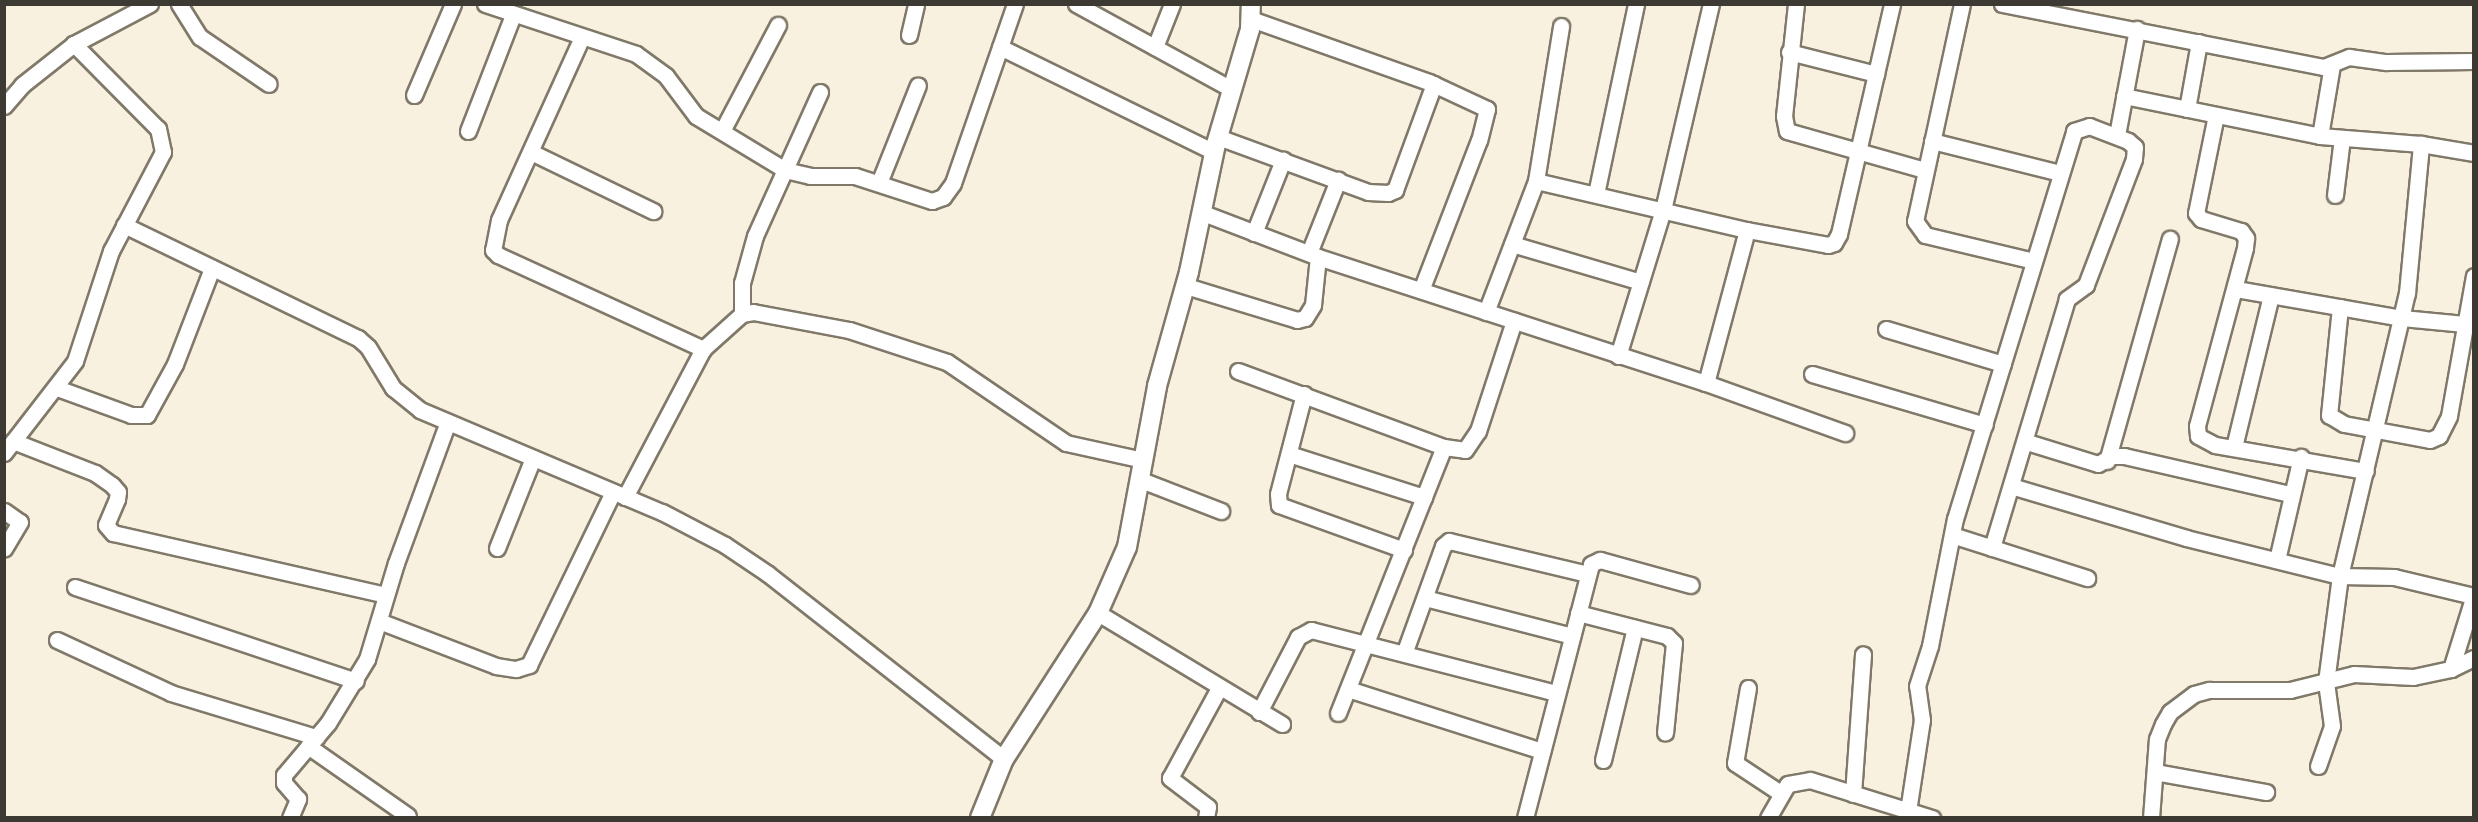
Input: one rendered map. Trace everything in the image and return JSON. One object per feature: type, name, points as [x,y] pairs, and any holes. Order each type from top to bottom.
[{"type":"street","points":[[4,106],[22,85],[74,45],[150,4]]},
{"type":"street","points":[[179,4],[200,38],[269,84]]},
{"type":"street","points":[[414,96],[453,4]]},
{"type":"street","points":[[485,4],[636,54],[651,63],[696,116],[785,170],[810,176],[855,176],[922,200],[943,197],[953,183],[1015,4]]},
{"type":"street","points":[[909,35],[916,4]]},
{"type":"street","points":[[1076,4],[1231,89]]},
{"type":"street","points":[[1155,47],[1172,4]]},
{"type":"street","points":[[1596,195],[1636,4]]},
{"type":"street","points":[[1618,356],[1663,210],[1710,4]]},
{"type":"street","points":[[1796,4],[1789,52],[1784,116],[1787,131],[1925,170]]},
{"type":"street","points":[[1536,181],[1747,230],[1828,245],[1834,243],[1859,150],[1892,4]]},
{"type":"street","points":[[1962,4],[1915,221],[1919,231],[2034,261]]},
{"type":"street","points":[[2002,4],[2309,65],[2332,65]]},
{"type":"street","points":[[980,818],[1004,759],[1098,613],[1127,547],[1157,386],[1186,286],[1216,144],[1251,12],[1484,105],[1487,114],[1421,290]]},
{"type":"street","points":[[468,131],[513,15]]},
{"type":"street","points":[[722,131],[778,25]]},
{"type":"street","points":[[1486,312],[1536,181],[1561,26]]},
{"type":"street","points":[[2117,135],[2137,29]]},
{"type":"street","points":[[582,37],[492,242],[498,255],[703,349]]},
{"type":"street","points":[[2187,109],[2199,42]]},
{"type":"street","points":[[74,45],[163,137],[163,152],[111,251],[85,337],[57,388],[9,447],[95,473],[112,485],[118,492],[106,525],[113,533],[386,596]]},
{"type":"street","points":[[1000,47],[1216,144],[1283,160],[1368,192],[1395,190],[1434,84]]},
{"type":"street","points":[[1789,52],[1876,74]]},
{"type":"street","points":[[2320,136],[2332,65],[2338,59],[2349,57],[2386,62],[2474,61]]},
{"type":"street","points":[[879,183],[918,85]]},
{"type":"street","points":[[742,314],[742,284],[755,236],[820,92]]},
{"type":"street","points":[[2124,96],[2320,136],[2421,144],[2474,153]]},
{"type":"street","points":[[2216,114],[2196,213],[2201,219],[2241,231],[2246,238],[2236,289],[2197,426],[2198,436],[2205,442],[2301,457],[2366,471]]},
{"type":"street","points":[[1908,811],[1922,720],[1917,686],[1930,646],[1952,536],[2060,173],[2074,131],[2080,127],[2117,135],[2135,147],[2134,159],[2086,285],[2067,299],[2026,442],[1992,548]]},
{"type":"street","points":[[2335,195],[2342,138]]},
{"type":"street","points":[[1932,141],[2060,173]]},
{"type":"street","points":[[2318,766],[2332,726],[2326,682],[2340,576],[2402,318],[2421,144]]},
{"type":"street","points":[[531,152],[653,211]]},
{"type":"street","points":[[1254,233],[1283,160]]},
{"type":"street","points":[[1186,286],[1284,318],[1305,318],[1313,305],[1314,255],[1338,180]]},
{"type":"street","points":[[1203,213],[1314,255],[1706,383],[1845,433]]},
{"type":"street","points":[[124,225],[358,338],[368,347],[404,399],[448,422],[619,494],[724,545],[768,574],[1004,759]]},
{"type":"street","points":[[1706,383],[1747,230]]},
{"type":"street","points":[[2107,461],[2170,239]]},
{"type":"street","points":[[1512,244],[1641,282]]},
{"type":"street","points":[[57,388],[131,415],[147,415],[175,364],[212,268]]},
{"type":"street","points":[[2340,307],[2330,415],[2335,421],[2430,440],[2439,436],[2449,416],[2474,276]]},
{"type":"street","points":[[2236,289],[2402,318],[2465,324]]},
{"type":"street","points":[[2234,447],[2271,295]]},
{"type":"street","points":[[379,621],[496,666],[516,669],[529,665],[619,494],[703,349],[742,314],[753,312],[849,330],[947,362],[1066,443],[1143,460]]},
{"type":"street","points":[[1238,371],[1443,447],[1465,450],[1471,446],[1514,321]]},
{"type":"street","points":[[1886,329],[2003,364]]},
{"type":"street","points":[[1812,374],[1985,425]]},
{"type":"street","points":[[1304,394],[1278,494],[1279,505],[1404,550]]},
{"type":"street","points":[[290,818],[298,799],[284,783],[284,775],[312,742],[356,681],[448,422]]},
{"type":"street","points":[[2026,442],[2085,461],[2107,461],[2112,456],[2124,456],[2290,494]]},
{"type":"street","points":[[1338,713],[1368,643],[1443,447]]},
{"type":"street","points":[[1289,454],[1425,497]]},
{"type":"street","points":[[2277,560],[2290,494],[2301,457]]},
{"type":"street","points":[[496,548],[533,458]]},
{"type":"street","points":[[1141,480],[1221,511]]},
{"type":"street","points":[[2011,486],[2186,538],[2340,576],[2394,577],[2473,596],[2451,669]]},
{"type":"street","points":[[4,511],[20,522],[4,549]]},
{"type":"street","points":[[1952,536],[2087,578]]},
{"type":"street","points":[[1406,651],[1443,546],[1449,542],[1588,574]]},
{"type":"street","points":[[1525,818],[1588,574],[1594,561],[1691,585]]},
{"type":"street","points":[[75,588],[356,681]]},
{"type":"street","points":[[1425,598],[1572,636]]},
{"type":"street","points":[[1098,613],[1258,712],[1282,724]]},
{"type":"street","points":[[1578,613],[1667,636],[1674,642],[1665,733]]},
{"type":"street","points":[[1603,760],[1635,628]]},
{"type":"street","points":[[1258,712],[1303,633],[1321,630],[1557,693]]},
{"type":"street","points":[[57,640],[171,693],[312,742],[408,816]]},
{"type":"street","points":[[1853,794],[1863,654]]},
{"type":"street","points":[[2151,818],[2155,772],[2163,724],[2170,712],[2194,693],[2290,690],[2354,674],[2413,677],[2451,669],[2474,658]]},
{"type":"street","points":[[1206,818],[1208,807],[1170,778],[1219,688]]},
{"type":"street","points":[[1748,688],[1735,763],[1779,792]]},
{"type":"street","points":[[1348,689],[1542,751]]},
{"type":"street","points":[[2155,772],[2266,792]]},
{"type":"street","points":[[1768,818],[1779,792],[1796,781],[1810,780],[1932,818]]}]
